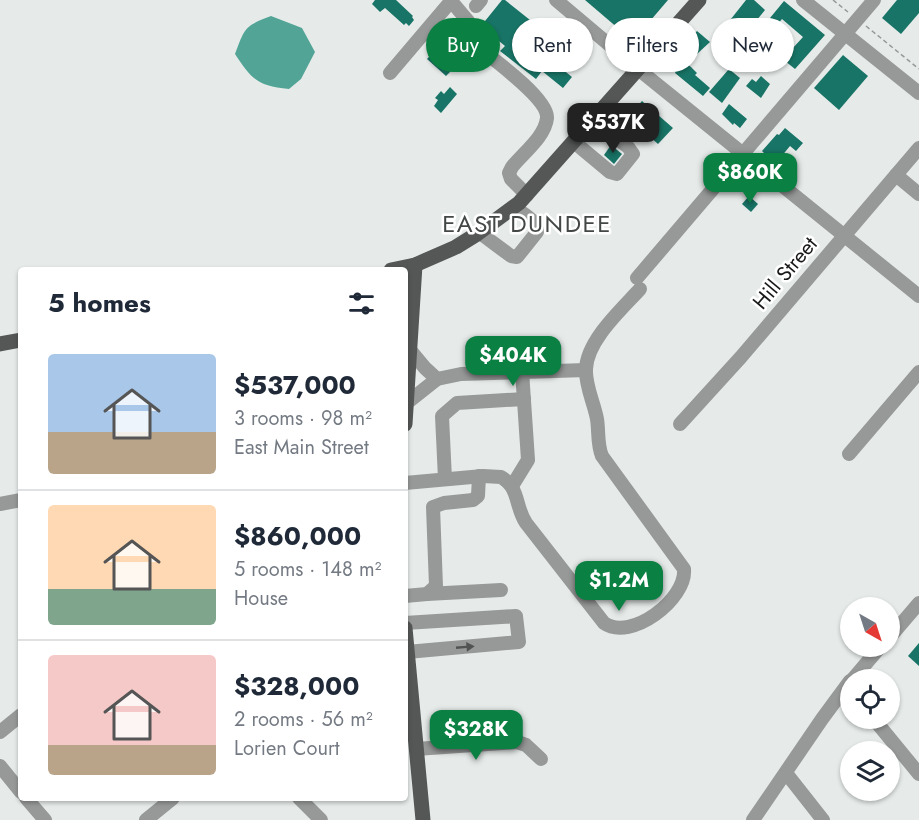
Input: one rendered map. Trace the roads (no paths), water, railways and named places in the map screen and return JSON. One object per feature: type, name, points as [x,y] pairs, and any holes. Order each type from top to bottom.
[{"type":"main road","points":[[683,18],[699,0]]},
{"type":"main road","points":[[405,267],[456,247],[514,207],[635,72]]},
{"type":"main road","points":[[408,402],[408,350],[415,265]]},
{"type":"main road","points":[[0,344],[18,341]]},
{"type":"main road","points":[[408,685],[423,820]]},
{"type":"street","points":[[390,73],[452,0],[468,21],[469,40],[530,90],[545,107],[547,116],[541,134],[509,171],[511,179],[527,195]]},
{"type":"street","points":[[556,0],[605,41]]},
{"type":"street","points":[[803,0],[919,93]]},
{"type":"street","points":[[408,483],[479,476],[501,477],[512,486],[517,494],[519,512],[526,523],[607,625],[627,628],[646,620],[660,610],[680,587],[685,574],[682,565],[602,456],[599,448],[597,419],[585,370],[589,354],[638,284],[743,154],[858,20],[871,1]]},
{"type":"street","points":[[642,72],[919,296]]},
{"type":"street","points":[[574,142],[610,172],[617,174],[633,154],[628,147],[594,120]]},
{"type":"street","name":"Hill Street","points":[[680,424],[741,357],[919,148]]},
{"type":"street","points":[[896,175],[919,194]]},
{"type":"street","points":[[480,232],[511,256],[517,257],[537,232],[537,228],[535,223],[514,207]]},
{"type":"street","points":[[408,350],[437,379]]},
{"type":"street","points":[[408,402],[437,379],[461,374],[585,370]]},
{"type":"street","points":[[512,486],[528,460],[522,371]]},
{"type":"street","points":[[849,454],[919,372]]},
{"type":"street","points":[[445,479],[442,416],[457,403],[524,399]]},
{"type":"street","points":[[428,594],[436,586],[433,507],[444,503],[473,501],[478,496],[479,476]]},
{"type":"street","points":[[0,504],[18,501]]},
{"type":"street","points":[[408,596],[501,590]]},
{"type":"street","points":[[900,625],[919,603]]},
{"type":"street","points":[[408,623],[516,616],[519,642],[408,652]]},
{"type":"street","points":[[862,669],[872,657]]},
{"type":"street","points":[[753,820],[840,698]]},
{"type":"street","points":[[0,732],[18,717]]},
{"type":"street","points":[[882,729],[919,774]]},
{"type":"street","points":[[416,749],[517,742],[529,747],[542,759]]},
{"type":"street","points":[[0,766],[18,788]]},
{"type":"street","points":[[786,772],[823,820]]},
{"type":"street","points":[[29,801],[45,820]]},
{"type":"street","points":[[146,820],[169,801]]},
{"type":"street","points":[[302,801],[321,820]]},
{"type":"district","name":"EAST DUNDEE","points":[[527,223]]}]
